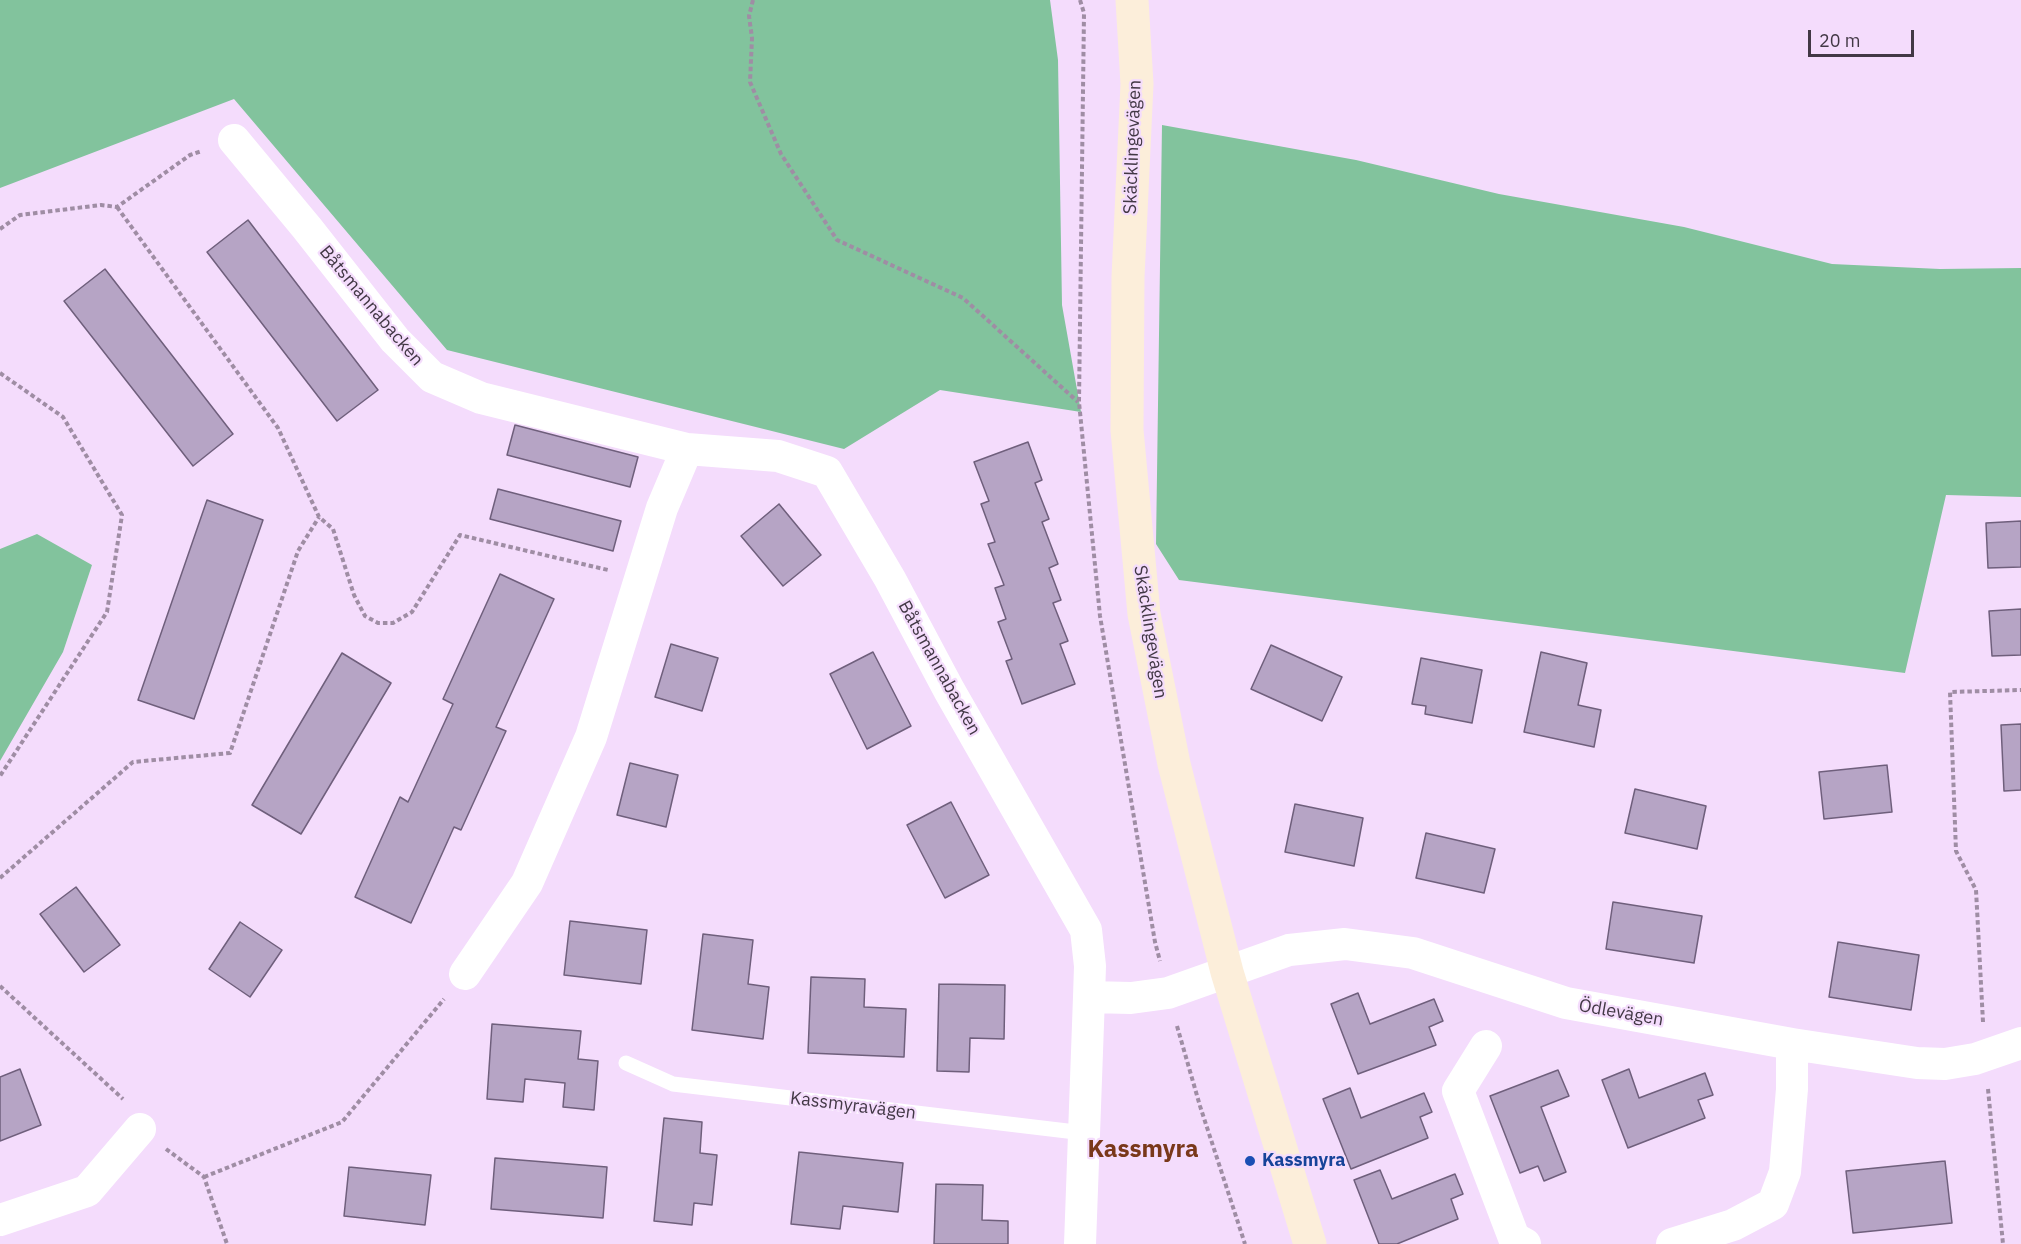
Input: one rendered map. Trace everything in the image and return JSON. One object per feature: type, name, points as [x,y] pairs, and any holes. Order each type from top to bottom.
[{"type":"street","name":"Skäcklingevägen","points":[[1132,0],[1137,84],[1128,277],[1127,430],[1144,614],[1174,764],[1227,972],[1304,1242]]},
{"type":"street","name":"Båtsmannabacken","points":[[234,140],[395,340],[432,377],[481,398],[687,449],[778,456],[827,472],[890,579],[1086,930],[1090,966],[1089,997]]},
{"type":"street","points":[[465,974],[527,883],[591,737],[662,508],[687,449]]},
{"type":"street","name":"Ödlevägen","points":[[1227,972],[1289,950],[1345,944],[1413,953],[1566,1003],[1792,1044],[1917,1063],[1945,1064],[1985,1056],[2021,1043]]},
{"type":"street","points":[[1080,1244],[1089,997],[1131,998],[1168,993],[1227,972]]},
{"type":"street","points":[[1672,1244],[1733,1225],[1773,1204],[1785,1172],[1792,1089],[1792,1044]]},
{"type":"street","points":[[1486,1046],[1458,1091],[1514,1238],[1525,1244]]},
{"type":"street","points":[[0,1220],[87,1191],[140,1129]]},
{"type":"lane","name":"Kassmyravägen","points":[[626,1063],[673,1084],[1084,1133]]},
{"type":"path","points":[[753,0],[749,16],[752,38],[750,82],[781,154],[837,240],[963,298],[1079,402]]},
{"type":"path","points":[[0,229],[20,215],[100,205],[117,207],[190,155],[234,140]]},
{"type":"path","points":[[117,207],[278,428],[319,517],[333,529],[354,595],[365,616],[378,623],[393,623],[412,612],[460,535],[640,577]]},
{"type":"path","points":[[0,373],[63,417],[122,515],[106,612],[0,776]]},
{"type":"path","points":[[0,878],[133,762],[230,753],[298,551],[319,517]]},
{"type":"path","points":[[2003,1244],[1985,1056],[1976,890],[1956,851],[1950,692],[2021,690]]},
{"type":"path","points":[[204,1177],[342,1122],[465,974]]},
{"type":"green space","points":[[0,0],[1050,0],[1058,60],[1062,305],[1081,412],[940,390],[844,449],[447,350],[234,99],[0,188]]},
{"type":"green space","points":[[1162,125],[1356,160],[1499,194],[1684,227],[1832,264],[1940,269],[2021,268],[2021,497],[1946,495],[1905,673],[1179,580],[1156,544]]},
{"type":"green space","points":[[37,534],[92,565],[63,652],[0,761],[0,549]]},
{"type":"building","points":[[248,220],[378,390],[337,421],[207,252]]},
{"type":"building","points":[[105,269],[233,434],[193,466],[64,301]]},
{"type":"building","points":[[515,425],[638,457],[630,487],[507,455]]},
{"type":"building","points":[[1028,442],[1042,480],[1035,483],[1049,519],[1042,522],[1058,564],[1049,568],[1061,600],[1053,603],[1068,641],[1060,644],[1075,684],[1022,704],[1006,661],[1012,659],[998,622],[1006,619],[995,588],[1004,585],[988,544],[995,542],[981,504],[989,501],[974,462]]},
{"type":"building","points":[[498,489],[621,521],[613,551],[490,519]]},
{"type":"building","points":[[207,500],[263,520],[194,719],[138,700]]},
{"type":"building","points":[[779,504],[821,555],[783,586],[741,536]]},
{"type":"building","points":[[2021,521],[2021,567],[1988,568],[1986,523]]},
{"type":"building","points":[[500,574],[554,599],[496,727],[506,731],[461,830],[454,827],[411,923],[355,897],[400,797],[408,802],[453,704],[443,699]]},
{"type":"building","points":[[2021,609],[2021,655],[1992,656],[1989,611]]},
{"type":"building","points":[[671,644],[718,658],[702,711],[655,697]]},
{"type":"building","points":[[1271,645],[1342,677],[1322,721],[1251,689]]},
{"type":"building","points":[[873,652],[911,726],[867,749],[830,674]]},
{"type":"building","points":[[1541,652],[1587,663],[1578,705],[1601,710],[1594,747],[1524,732]]},
{"type":"building","points":[[342,653],[391,683],[301,834],[252,805]]},
{"type":"building","points":[[1421,658],[1482,670],[1472,723],[1425,714],[1426,706],[1412,704]]},
{"type":"building","points":[[2021,724],[2021,790],[2004,791],[2001,725]]},
{"type":"building","points":[[630,763],[678,775],[666,827],[617,815]]},
{"type":"building","points":[[1887,765],[1892,812],[1824,819],[1819,772]]},
{"type":"building","points":[[1635,789],[1706,806],[1697,849],[1625,833]]},
{"type":"building","points":[[951,802],[989,875],[945,898],[907,825]]},
{"type":"building","points":[[1295,804],[1363,818],[1354,866],[1285,852]]},
{"type":"building","points":[[1426,833],[1495,849],[1484,893],[1416,878]]},
{"type":"building","points":[[76,887],[120,945],[84,972],[40,914]]},
{"type":"building","points":[[1613,902],[1702,916],[1694,963],[1606,949]]},
{"type":"building","points":[[570,921],[647,930],[641,984],[564,975]]},
{"type":"building","points":[[240,922],[282,950],[250,997],[209,969]]},
{"type":"building","points":[[703,934],[753,940],[748,984],[769,987],[763,1039],[692,1030]]},
{"type":"building","points":[[1838,942],[1919,955],[1911,1010],[1829,997]]},
{"type":"building","points":[[811,977],[865,979],[864,1007],[906,1009],[904,1057],[808,1053]]},
{"type":"building","points":[[939,984],[1005,985],[1004,1039],[970,1038],[969,1072],[937,1071]]},
{"type":"building","points":[[1358,993],[1370,1024],[1434,999],[1443,1021],[1429,1027],[1436,1045],[1358,1074],[1331,1004]]},
{"type":"building","points":[[492,1024],[581,1031],[578,1059],[598,1061],[594,1110],[563,1107],[565,1083],[525,1079],[523,1102],[487,1099]]},
{"type":"building","points":[[20,1069],[41,1125],[0,1141],[0,1077]]},
{"type":"building","points":[[1629,1069],[1639,1098],[1705,1073],[1713,1095],[1698,1100],[1705,1118],[1628,1148],[1602,1080]]},
{"type":"building","points":[[1558,1070],[1569,1096],[1541,1107],[1566,1172],[1544,1181],[1538,1166],[1520,1173],[1490,1096]]},
{"type":"building","points":[[1350,1088],[1361,1118],[1424,1093],[1432,1112],[1420,1117],[1428,1138],[1351,1169],[1323,1099]]},
{"type":"building","points":[[664,1118],[702,1122],[700,1153],[717,1155],[712,1205],[694,1203],[692,1225],[654,1221]]},
{"type":"building","points":[[799,1152],[903,1163],[898,1212],[843,1206],[840,1229],[791,1224]]},
{"type":"building","points":[[495,1158],[607,1167],[603,1218],[491,1209]]},
{"type":"building","points":[[1945,1161],[1952,1223],[1853,1233],[1846,1171]]},
{"type":"building","points":[[349,1167],[431,1175],[425,1225],[344,1216]]},
{"type":"building","points":[[1380,1170],[1392,1199],[1455,1174],[1463,1194],[1451,1199],[1458,1219],[1397,1244],[1379,1244],[1354,1180]]},
{"type":"building","points":[[936,1184],[983,1185],[982,1220],[1008,1221],[1008,1244],[934,1244]]},
{"type":"place","name":"Kassmyra","points":[[1250,1161]]},
{"type":"district","name":"Kassmyra","points":[[1143,1150]]}]
